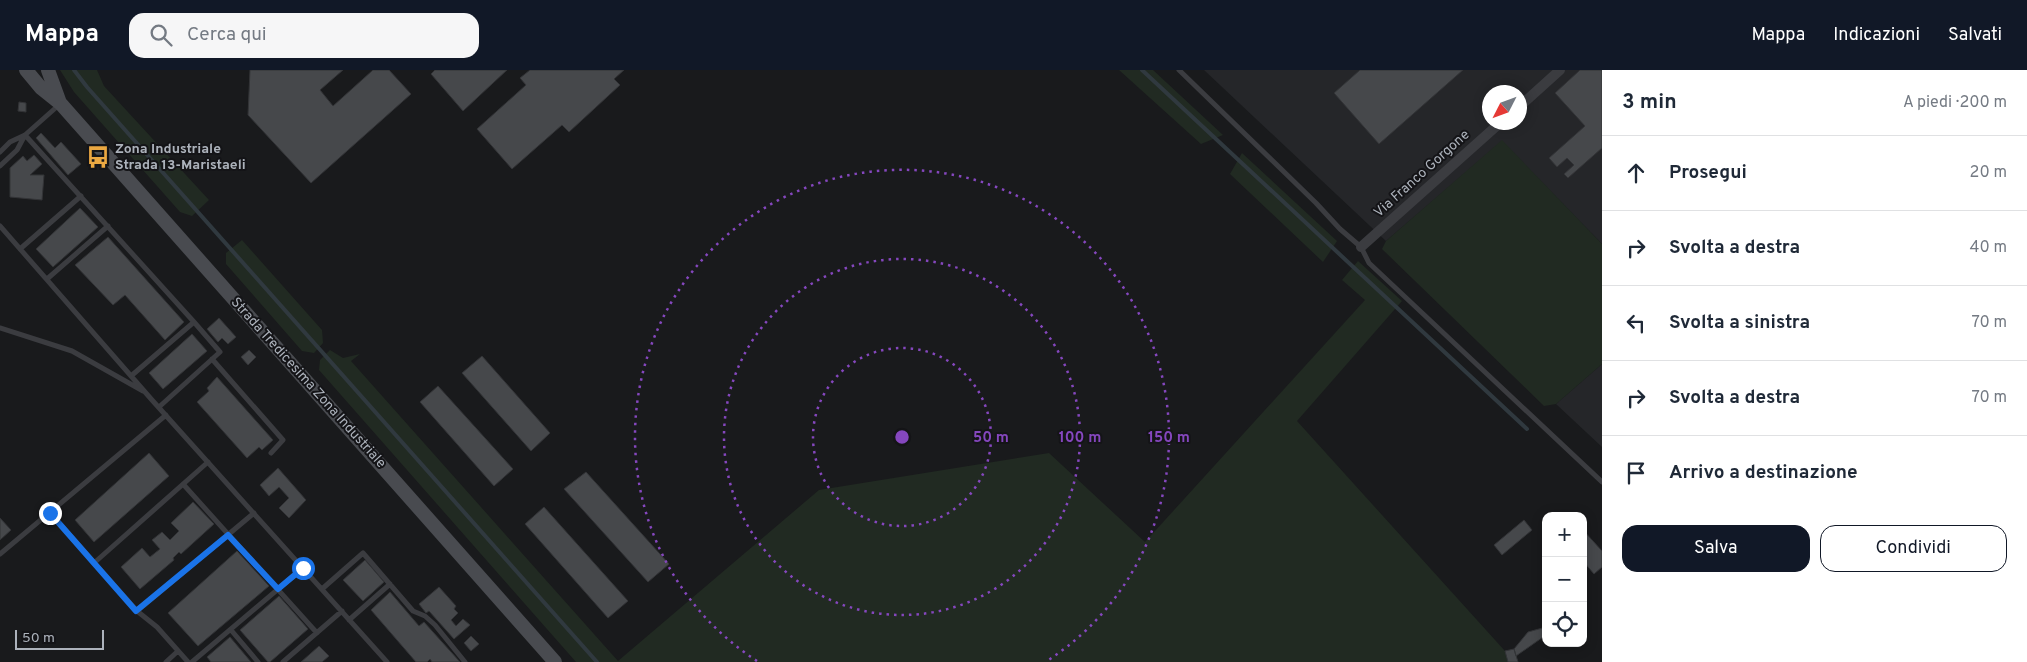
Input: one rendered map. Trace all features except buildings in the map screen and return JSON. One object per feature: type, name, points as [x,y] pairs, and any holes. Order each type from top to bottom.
[{"type":"street","points":[[26,70],[41,88],[61,104]]},
{"type":"street","points":[[48,70],[61,104]]},
{"type":"street","points":[[1527,100],[1560,70]]},
{"type":"street","name":"Strada Tredicesima Zona Industriale","points":[[61,104],[555,662]]},
{"type":"street","name":"Via Franco Gorgone","points":[[1361,247],[1492,130]]},
{"type":"lane","points":[[1179,70],[1316,203],[1340,229],[1361,247],[1369,263],[1602,482]]},
{"type":"lane","points":[[0,166],[17,150],[26,135],[61,104]]},
{"type":"lane","points":[[0,152],[10,142],[26,135]]},
{"type":"lane","points":[[26,135],[220,352],[159,407]]},
{"type":"lane","points":[[20,249],[80,196]]},
{"type":"lane","points":[[0,226],[166,416],[387,662]]},
{"type":"lane","points":[[47,279],[108,226]]},
{"type":"lane","points":[[131,376],[194,322]]},
{"type":"lane","points":[[0,328],[72,351],[146,393]]},
{"type":"lane","points":[[212,359],[283,440],[271,453]]},
{"type":"lane","points":[[0,554],[166,416]]},
{"type":"lane","points":[[94,563],[208,462]]},
{"type":"lane","points":[[183,484],[317,633]]},
{"type":"lane","points":[[50,513],[136,611],[157,626],[190,662],[231,630],[303,568]]},
{"type":"lane","points":[[136,611],[254,513]]},
{"type":"lane","points":[[322,589],[363,553],[413,611],[425,616],[435,625],[465,662]]},
{"type":"lane","points":[[350,620],[390,584]]},
{"type":"lane","points":[[283,662],[342,611]]},
{"type":"lane","points":[[231,630],[258,662]]},
{"type":"lane","points":[[166,662],[178,651]]},
{"type":"shaded area","points":[[60,70],[97,70],[104,86],[209,200],[192,216],[180,212],[74,92]]},
{"type":"shaded area","points":[[1119,70],[1153,70],[1223,135],[1201,144]]},
{"type":"shaded area","points":[[1204,70],[1602,70],[1602,244],[1502,141],[1386,241]]},
{"type":"shaded area","points":[[1502,140],[1602,244],[1602,364],[1556,404],[1544,406],[1382,249],[1386,241]]},
{"type":"shaded area","points":[[1242,153],[1337,241],[1323,262],[1230,174]]},
{"type":"shaded area","points":[[242,240],[322,330],[323,343],[314,353],[302,351],[226,264],[226,253]]},
{"type":"shaded area","points":[[1358,261],[1402,301],[1297,421],[1505,651],[1508,662],[576,662],[319,370],[320,360],[330,350],[343,358],[360,354],[351,361],[618,661],[819,490],[1049,453],[1145,542],[1365,300],[1342,280]]},
{"type":"shaded area","points":[[1602,364],[1602,447],[1556,404]]},
{"type":"waterway","points":[[74,70],[87,87],[597,662]]},
{"type":"waterway","points":[[1142,70],[1527,429]]},
{"type":"place","name":"Zona Industriale Strada 13-Maristaeli","points":[[98,157]]},
{"type":"route","points":[[50,513],[136,611],[228,535],[278,589],[303,568]]}]
